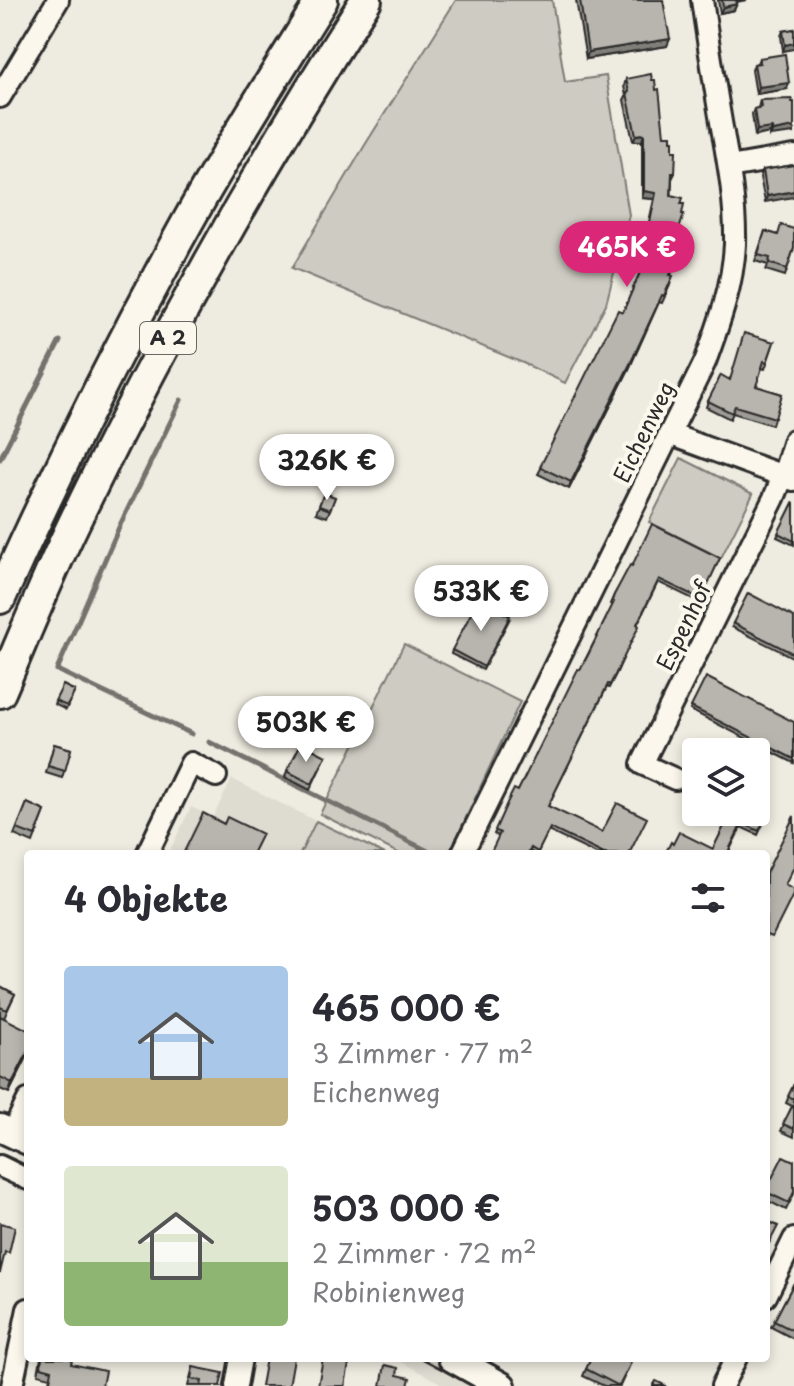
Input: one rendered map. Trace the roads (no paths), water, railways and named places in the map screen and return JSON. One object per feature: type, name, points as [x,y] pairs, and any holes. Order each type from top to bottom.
[{"type":"highway","name":"A 2","points":[[0,598],[85,418],[180,235],[263,93],[322,0]]},
{"type":"highway","name":"A 2","points":[[0,692],[72,527],[149,373],[265,164],[366,0]]},
{"type":"main road","points":[[459,1362],[502,1386]]},
{"type":"street","points":[[0,97],[58,0]]},
{"type":"street","name":"Eichenweg","points":[[464,850],[705,362],[720,323],[735,245],[734,207],[702,0]]},
{"type":"street","points":[[729,167],[794,156]]},
{"type":"street","points":[[669,434],[788,478],[794,440]]},
{"type":"street","name":"Espenhof","points":[[675,779],[642,764],[788,478]]},
{"type":"street","points":[[149,850],[191,763],[216,776]]},
{"type":"street","points":[[13,1134],[24,1109]]},
{"type":"street","points":[[0,1166],[24,1177]]},
{"type":"street","points":[[770,1288],[794,1239]]},
{"type":"street","points":[[12,1386],[24,1328]]},
{"type":"street","points":[[236,1386],[240,1362]]},
{"type":"street","points":[[722,1386],[734,1362]]},
{"type":"waterway","points":[[0,459],[60,341]]},
{"type":"waterway","points":[[181,400],[120,525],[57,670],[192,734]]},
{"type":"waterway","points":[[209,742],[426,850]]},
{"type":"tram line","points":[[0,1154],[24,1166]]},
{"type":"tram line","points":[[428,1362],[473,1386]]}]
